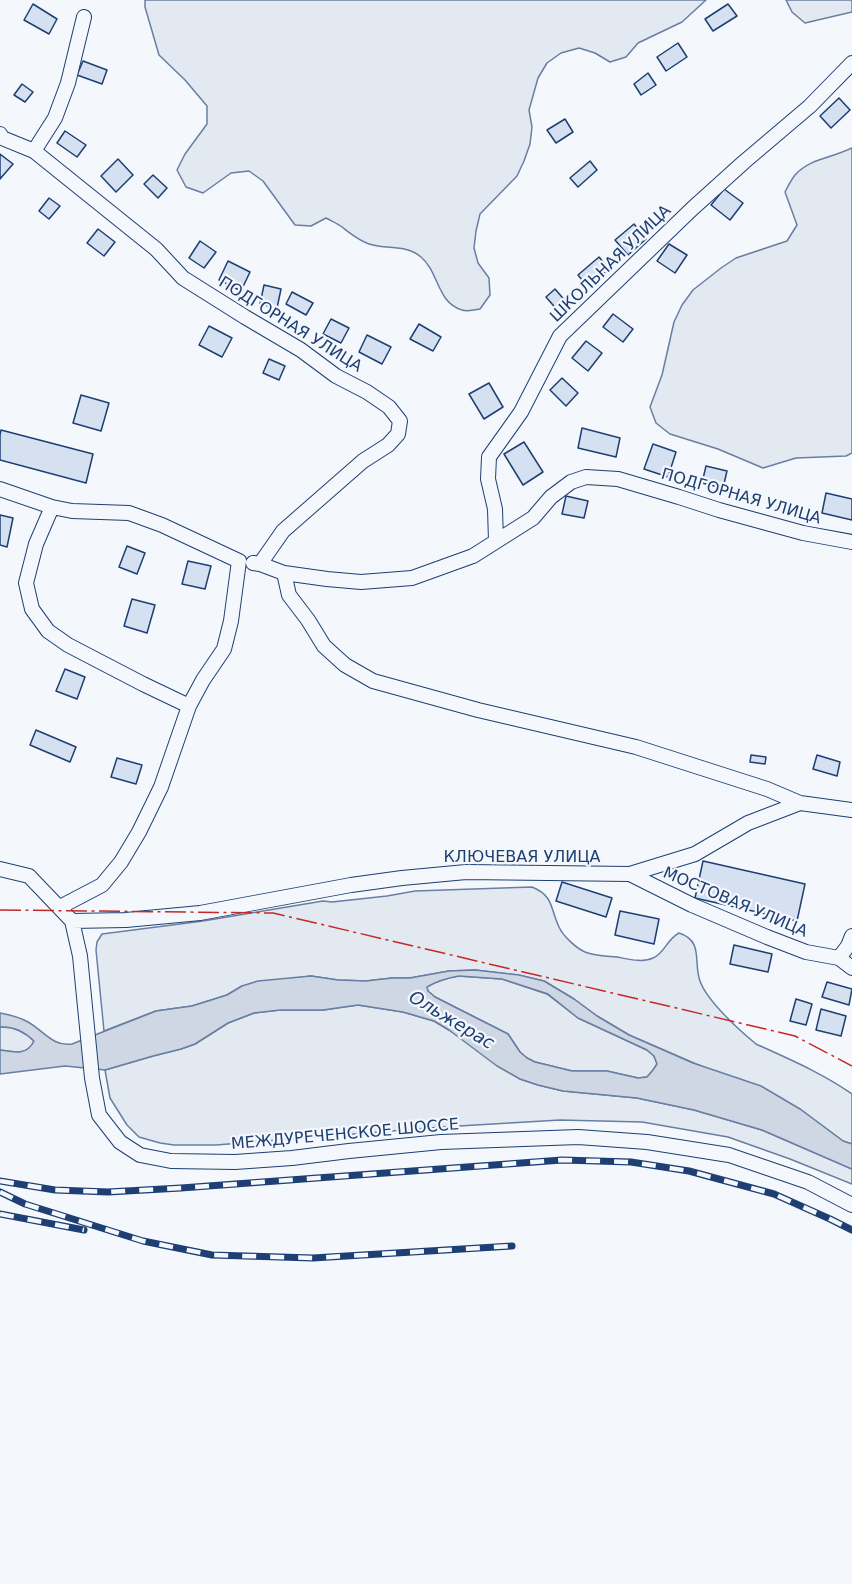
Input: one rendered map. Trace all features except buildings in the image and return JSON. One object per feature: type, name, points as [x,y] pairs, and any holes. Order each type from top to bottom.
[{"type":"street","points":[[34,151],[55,118],[68,83],[84,17]]},
{"type":"street","name":"ШКОЛЬНАЯ УЛИЦА","points":[[496,541],[495,509],[488,479],[489,458],[521,412],[560,336],[693,208],[810,106],[852,63]]},
{"type":"street","name":"ПОДГОРНАЯ УЛИЦА","points":[[1,137],[34,151],[156,249],[183,278],[301,350],[336,376],[367,392],[389,407],[400,421],[398,434],[388,445],[355,468],[283,531],[260,564]]},
{"type":"street","name":"ПОДГОРНАЯ УЛИЦА","points":[[0,489],[52,507],[72,511],[129,513],[162,525],[239,561],[260,564],[284,573],[361,582],[412,578],[473,556],[532,518],[551,497],[571,482],[586,477],[618,479],[761,522],[852,542]]},
{"type":"street","points":[[52,507],[36,544],[26,583],[32,609],[48,631],[68,645],[189,706]]},
{"type":"street","points":[[60,907],[102,885],[121,862],[139,832],[161,787],[189,706],[224,649],[231,621],[239,561]]},
{"type":"street","points":[[284,573],[290,595],[324,646],[345,665],[373,681],[478,710],[636,747],[767,789],[800,803]]},
{"type":"street","name":"КЛЮЧЕВАЯ УЛИЦА","points":[[72,921],[126,920],[200,913],[351,885],[466,872],[630,874],[695,854],[748,823],[800,803],[852,810]]},
{"type":"street","name":"МЕЖДУРЕЧЕНСКОЕ ШОССЕ","points":[[0,869],[29,876],[72,921],[80,956],[92,1078],[99,1115],[120,1142],[140,1155],[171,1161],[235,1162],[441,1142],[578,1137],[647,1142],[729,1155],[808,1182],[852,1205]]},
{"type":"street","name":"МОСТОВАЯ УЛИЦА","points":[[630,874],[692,905],[767,937],[806,952],[839,958]]},
{"type":"street","points":[[852,936],[839,958],[852,968]]},
{"type":"shaded area","points":[[145,0],[706,0],[682,22],[638,43],[626,57],[610,62],[595,53],[579,48],[561,53],[547,63],[538,78],[529,110],[532,127],[530,144],[524,161],[517,176],[480,214],[474,248],[478,263],[489,278],[490,295],[480,309],[466,311],[448,301],[427,263],[415,253],[369,244],[326,218],[311,226],[295,225],[263,181],[249,171],[231,173],[203,193],[186,187],[177,170],[185,154],[207,124],[207,106],[159,55]]},
{"type":"shaded area","points":[[786,0],[852,0],[852,12],[805,23],[792,12]]},
{"type":"shaded area","points":[[852,148],[852,453],[846,456],[796,458],[763,468],[718,449],[670,434],[656,423],[650,407],[662,375],[674,322],[682,305],[693,290],[736,258],[787,241],[797,225],[785,192],[794,177],[808,165]]},
{"type":"shaded area","points":[[532,887],[548,899],[559,927],[567,938],[585,952],[645,960],[657,956],[679,933],[692,941],[695,947],[698,974],[704,989],[716,1006],[733,1023],[756,1044],[817,1073],[852,1094],[852,1144],[843,1141],[800,1109],[629,1035],[544,981],[518,975],[475,970],[449,971],[410,978],[366,981],[311,976],[242,986],[227,995],[192,1006],[156,1011],[104,1031],[96,950],[97,942],[102,934],[203,921],[323,901],[332,902],[415,891]]},
{"type":"shaded area","points":[[459,976],[502,979],[547,994],[578,1018],[647,1050],[654,1056],[657,1064],[647,1077],[638,1078],[607,1071],[572,1071],[535,1062],[520,1052],[508,1034],[435,997],[426,987]]},
{"type":"shaded area","points":[[358,1005],[403,1012],[434,1021],[520,1079],[538,1085],[563,1091],[637,1098],[694,1110],[762,1130],[852,1169],[852,1184],[728,1137],[642,1122],[560,1120],[216,1145],[174,1145],[139,1137],[127,1125],[110,1098],[105,1070],[195,1044],[228,1023],[254,1013],[280,1010],[323,1010]]},
{"type":"shaded area","points":[[0,1027],[18,1030],[34,1041],[24,1051],[0,1050]]},
{"type":"water","name":"Ольжерас","points":[[475,970],[519,975],[544,981],[629,1035],[693,1063],[761,1086],[800,1109],[843,1141],[852,1144],[852,1169],[762,1130],[694,1110],[637,1098],[563,1091],[538,1085],[520,1079],[497,1066],[434,1021],[403,1012],[358,1005],[323,1010],[280,1010],[254,1013],[228,1023],[195,1044],[105,1070],[65,1066],[0,1074],[0,1050],[24,1051],[34,1041],[18,1030],[0,1027],[0,1013],[25,1020],[54,1041],[72,1044],[156,1011],[192,1006],[227,995],[242,986],[258,981],[311,976],[366,981],[410,978],[449,971]],"holes":[[[459,976],[502,979],[548,994],[578,1018],[647,1050],[654,1056],[657,1064],[647,1077],[638,1078],[607,1071],[572,1071],[535,1062],[520,1052],[508,1034],[435,997],[427,987]]]},
{"type":"railway","points":[[0,1181],[55,1190],[108,1192],[562,1160],[631,1162],[689,1171],[774,1194],[852,1230]]},
{"type":"railway","points":[[0,1192],[25,1204],[143,1241],[212,1255],[313,1258],[512,1246]]},
{"type":"railway","points":[[0,1214],[84,1230]]},
{"type":"power","points":[[0,910],[273,913],[795,1036],[852,1066]]}]
